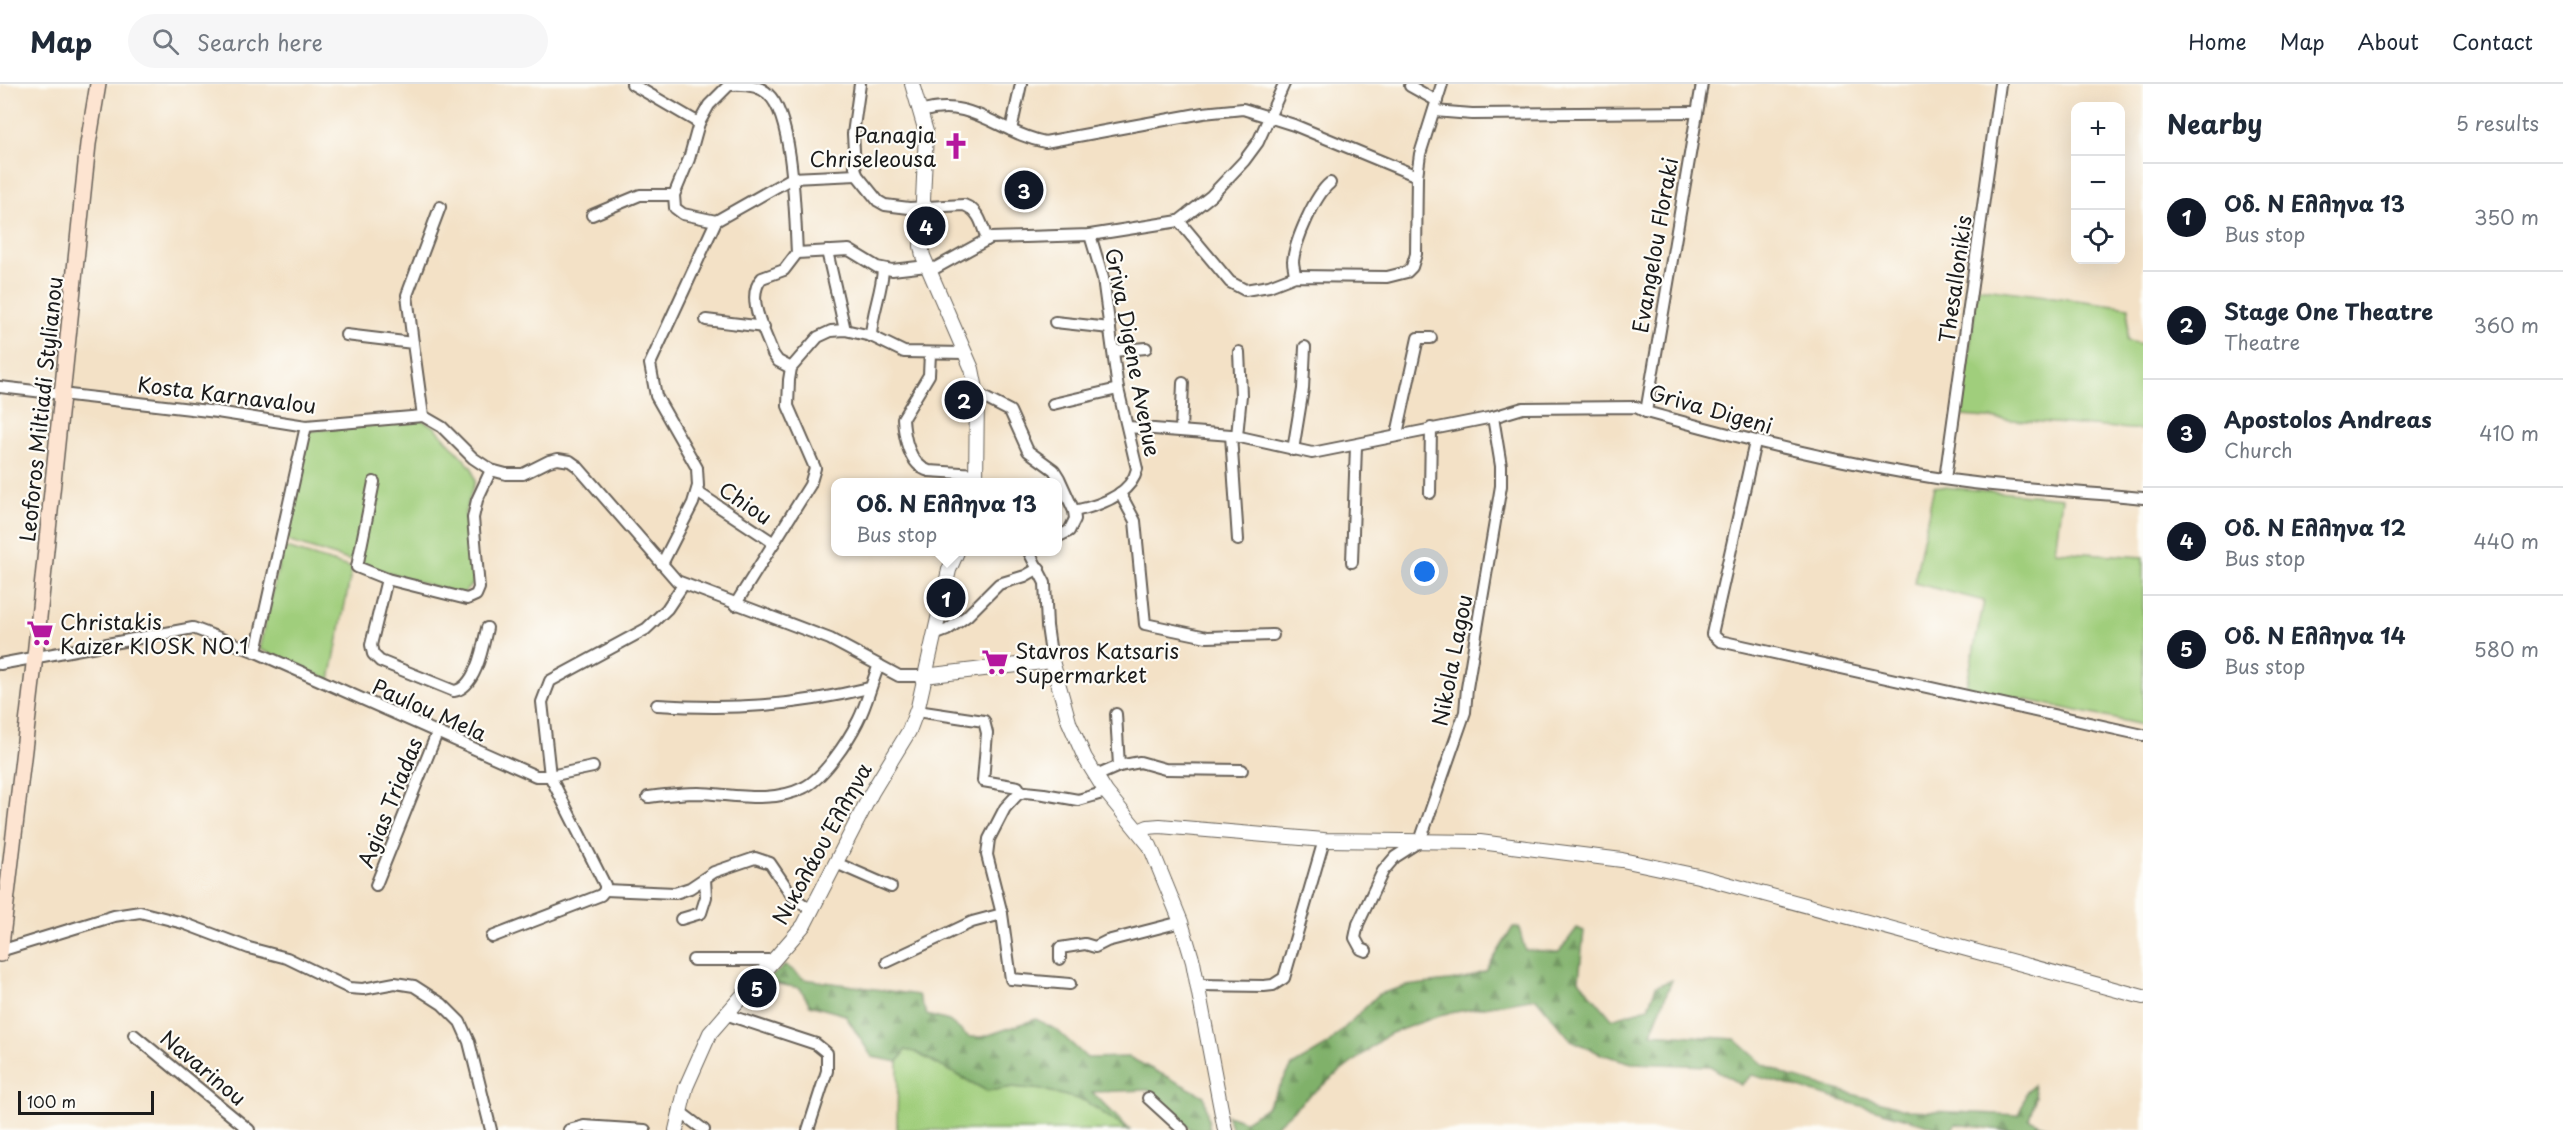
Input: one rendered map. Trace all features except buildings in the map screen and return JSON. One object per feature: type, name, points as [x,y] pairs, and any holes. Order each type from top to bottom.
[{"type":"main road","name":"Leoforos Miltiadi Stylianou","points":[[0,953],[35,656],[88,144],[98,84]]},
{"type":"street","points":[[632,84],[699,123]]},
{"type":"street","points":[[860,84],[853,134],[857,175],[881,204],[922,208],[964,205],[970,207],[980,218],[987,240]]},
{"type":"street","points":[[912,84],[926,132],[921,246],[928,268],[965,353],[977,394],[976,478],[929,471],[922,469],[914,461],[903,418],[929,375],[930,353]]},
{"type":"street","points":[[1011,130],[1021,84]]},
{"type":"street","points":[[797,253],[849,250],[883,269],[928,268],[998,237],[1090,235],[1179,221],[1211,196],[1244,161],[1258,142],[1271,117],[1284,84]]},
{"type":"street","points":[[1179,221],[1230,282],[1245,290],[1256,289],[1295,276],[1388,277],[1407,272],[1412,267],[1416,254],[1417,176],[1420,154],[1442,84]]},
{"type":"street","name":"Evangelou Floraki","points":[[1646,412],[1702,84]]},
{"type":"street","name":"Thesallonikis","points":[[1946,479],[2000,84]]},
{"type":"street","points":[[716,221],[682,214],[675,208],[674,195],[689,159],[699,123],[709,105],[729,85],[754,86],[772,97],[786,138],[792,178],[797,253],[784,270],[765,277],[759,282],[755,301],[775,358],[791,368]]},
{"type":"street","points":[[1410,86],[1436,106],[1472,114],[1697,112]]},
{"type":"street","points":[[921,112],[938,107],[953,107],[969,111],[1024,137],[1045,142],[1233,108],[1243,109],[1294,124],[1417,176]]},
{"type":"street","points":[[662,564],[698,492],[697,468],[656,396],[650,364],[716,221],[792,178],[857,175]]},
{"type":"street","points":[[1295,276],[1293,262],[1308,218],[1320,193],[1329,183]]},
{"type":"street","points":[[592,215],[640,195],[674,195]]},
{"type":"street","points":[[440,207],[407,295],[423,416],[442,427],[468,454],[491,470],[515,475],[554,459],[570,461],[577,466],[670,576],[683,585],[821,635],[899,676],[924,676],[1052,661]]},
{"type":"street","name":"Griva Digene Avenue","points":[[1074,511],[1090,508],[1120,493],[1132,484],[1137,469],[1118,389],[1103,278],[1090,235]]},
{"type":"street","points":[[826,251],[845,330]]},
{"type":"street","points":[[871,336],[873,312],[881,288],[883,269]]},
{"type":"street","points":[[706,320],[764,327]]},
{"type":"street","points":[[1055,322],[1110,328]]},
{"type":"street","points":[[735,605],[810,485],[815,468],[788,406],[791,368],[799,356],[818,337],[831,331],[845,330],[871,336],[904,352],[965,353]]},
{"type":"street","points":[[346,335],[413,343]]},
{"type":"street","points":[[1396,434],[1418,338],[1431,338]]},
{"type":"street","points":[[1293,450],[1303,389],[1305,347]]},
{"type":"street","points":[[1113,351],[1146,348]]},
{"type":"street","points":[[1238,540],[1234,435],[1241,395],[1239,352]]},
{"type":"street","points":[[1181,430],[1183,383]]},
{"type":"street","name":"Kosta Karnavalou","points":[[0,387],[217,412],[306,426],[423,416]]},
{"type":"street","points":[[1053,404],[1118,389]]},
{"type":"street","points":[[977,394],[1010,411],[1028,451],[1054,470],[1058,478]]},
{"type":"street","name":"Griva Digeni","points":[[1128,426],[1234,435],[1312,453],[1356,446],[1396,434],[1493,417],[1523,408],[1636,406],[1646,412],[1755,442],[1866,466],[1946,479],[2143,498]]},
{"type":"street","name":"Nikola Lagou","points":[[1419,841],[1465,712],[1467,688],[1501,486],[1501,466],[1493,417]]},
{"type":"street","points":[[256,652],[306,426]]},
{"type":"street","points":[[1430,493],[1431,428]]},
{"type":"street","points":[[1755,442],[1712,634],[1720,641],[2143,735]]},
{"type":"street","points":[[1352,562],[1356,446]]},
{"type":"street","points":[[374,482],[357,567],[387,579],[461,599],[476,595],[480,581],[473,518],[477,500],[491,470]]},
{"type":"street","points":[[1062,486],[1074,511],[1074,524],[1069,531],[1062,534]]},
{"type":"street","name":"Chiou","points":[[698,492],[774,543]]},
{"type":"street","points":[[1120,493],[1135,521],[1145,624],[1207,637],[1273,635]]},
{"type":"street","name":"Νικολάου Έλληνα","points":[[676,1130],[686,1087],[705,1043],[725,1014],[796,936],[812,911],[872,792],[909,731],[916,711],[949,570],[955,556]]},
{"type":"street","points":[[1032,556],[1045,583],[1052,661],[1069,722],[1106,792],[1139,831],[1158,862],[1181,922],[1198,985],[1225,1130]]},
{"type":"street","points":[[934,635],[947,630],[968,616],[999,584],[1025,576],[1039,568]]},
{"type":"street","points":[[387,579],[371,645],[373,654],[380,661],[454,691],[462,690],[467,686],[477,662],[487,628]]},
{"type":"street","points":[[492,937],[601,895],[605,890],[605,885],[550,776],[542,702],[547,686],[554,678],[646,629],[667,609],[683,585]]},
{"type":"street","name":"Paulou Mela","points":[[0,664],[184,628],[200,630],[256,652],[529,773],[550,776],[593,767]]},
{"type":"street","points":[[648,797],[699,793],[765,797],[783,795],[805,788],[824,769],[849,737],[862,713],[879,665]]},
{"type":"street","points":[[657,705],[770,706],[799,703],[869,688]]},
{"type":"street","points":[[916,711],[984,721],[987,733],[983,781],[1018,787],[1021,793]]},
{"type":"street","points":[[1116,714],[1119,766]]},
{"type":"street","name":"Agias Triadas","points":[[376,885],[437,733]]},
{"type":"street","points":[[1096,776],[1119,766],[1140,762],[1165,769],[1242,770]]},
{"type":"street","points":[[1070,984],[1011,979],[1002,914],[987,847],[1005,808],[1021,793],[1044,794],[1078,800],[1106,792]]},
{"type":"street","points":[[1139,831],[1148,827],[1160,826],[1324,840],[1480,842],[1659,867],[2143,997]]},
{"type":"street","points":[[1198,985],[1264,986],[1273,985],[1284,978],[1324,840]]},
{"type":"street","points":[[1366,951],[1361,949],[1355,938],[1358,924],[1383,872],[1395,857],[1419,841]]},
{"type":"street","points":[[605,890],[675,892],[690,888],[714,872],[755,858],[763,860],[775,869],[793,897],[812,911]]},
{"type":"street","points":[[836,863],[891,887]]},
{"type":"street","points":[[681,919],[701,913],[706,897],[705,879]]},
{"type":"street","points":[[0,953],[114,916],[140,912],[183,922],[249,948],[287,958],[349,988],[363,989],[395,983],[414,986],[442,1004],[460,1022],[469,1042],[491,1130]]},
{"type":"street","points":[[887,962],[972,922],[1002,914]]},
{"type":"street","points":[[1060,959],[1060,948],[1085,945],[1095,947],[1107,941],[1181,922]]},
{"type":"street","points":[[693,960],[774,960]]},
{"type":"street","points":[[725,1014],[816,1044],[827,1053],[827,1071],[808,1130]]},
{"type":"street","name":"Navarinou","points":[[134,1035],[249,1130]]},
{"type":"street","points":[[1148,1098],[1183,1130]]},
{"type":"street","points":[[679,1111],[704,1130]]},
{"type":"street","points":[[569,1130],[584,1126],[645,1130]]},
{"type":"green space","points":[[1977,287],[2129,307],[2127,341],[2143,344],[2143,430],[1962,416]]},
{"type":"green space","points":[[422,420],[435,427],[472,468],[475,481],[465,513],[474,577],[473,584],[461,595],[284,540],[309,431]]},
{"type":"green space","points":[[1934,486],[2062,498],[2055,551],[2143,557],[2143,725],[1966,687],[1984,601],[1914,583]]},
{"type":"green space","points":[[283,547],[352,568],[330,680],[259,649]]},
{"type":"green space","points":[[1513,927],[1519,928],[1525,950],[1559,952],[1577,928],[1584,931],[1579,980],[1612,1019],[1648,1008],[1656,986],[1672,980],[1651,1033],[1735,1039],[1763,1064],[1792,1077],[1909,1110],[2019,1115],[2026,1093],[2033,1085],[2036,1096],[2029,1119],[2056,1130],[2001,1130],[1956,1124],[1951,1130],[1937,1130],[1932,1126],[1752,1075],[1741,1085],[1710,1066],[1632,1063],[1601,1054],[1571,1040],[1536,998],[1444,1014],[1389,1034],[1308,1097],[1271,1130],[1232,1130],[1227,1115],[1245,1121],[1267,1107],[1292,1066],[1326,1046],[1379,994],[1406,986],[1465,979],[1486,971]]},
{"type":"green space","points":[[786,965],[804,979],[918,995],[927,1015],[949,1021],[969,1037],[983,1037],[1036,1019],[1057,1030],[1087,1058],[1129,1057],[1204,1096],[1210,1130],[1191,1130],[1149,1090],[1092,1092],[1130,1130],[1128,1130],[1085,1101],[1044,1090],[1013,1087],[987,1091],[915,1052],[905,1050],[898,1062],[872,1057],[845,1015],[810,1005],[800,988],[778,984],[771,977]]},
{"type":"green space","points":[[905,1050],[915,1052],[987,1091],[1013,1087],[1044,1090],[1085,1101],[1128,1130],[897,1130],[898,1062]]},
{"type":"place","name":"Panagia Chriseleousa","points":[[956,146]]},
{"type":"place","name":"Apostolos Andreas","points":[[1024,190]]},
{"type":"place","name":"Οδ. Ν Ελληνα 12","points":[[926,226]]},
{"type":"place","name":"Stage One Theatre","points":[[964,400]]},
{"type":"place","name":"Οδ. Ν Ελληνα 13","points":[[946,598]]},
{"type":"place","name":"Christakis Kaizer KIOSK NO.1","points":[[40,633]]},
{"type":"place","name":"Stavros Katsaris Supermarket","points":[[995,662]]},
{"type":"place","name":"Οδ. Ν Ελληνα 14","points":[[757,988]]}]
